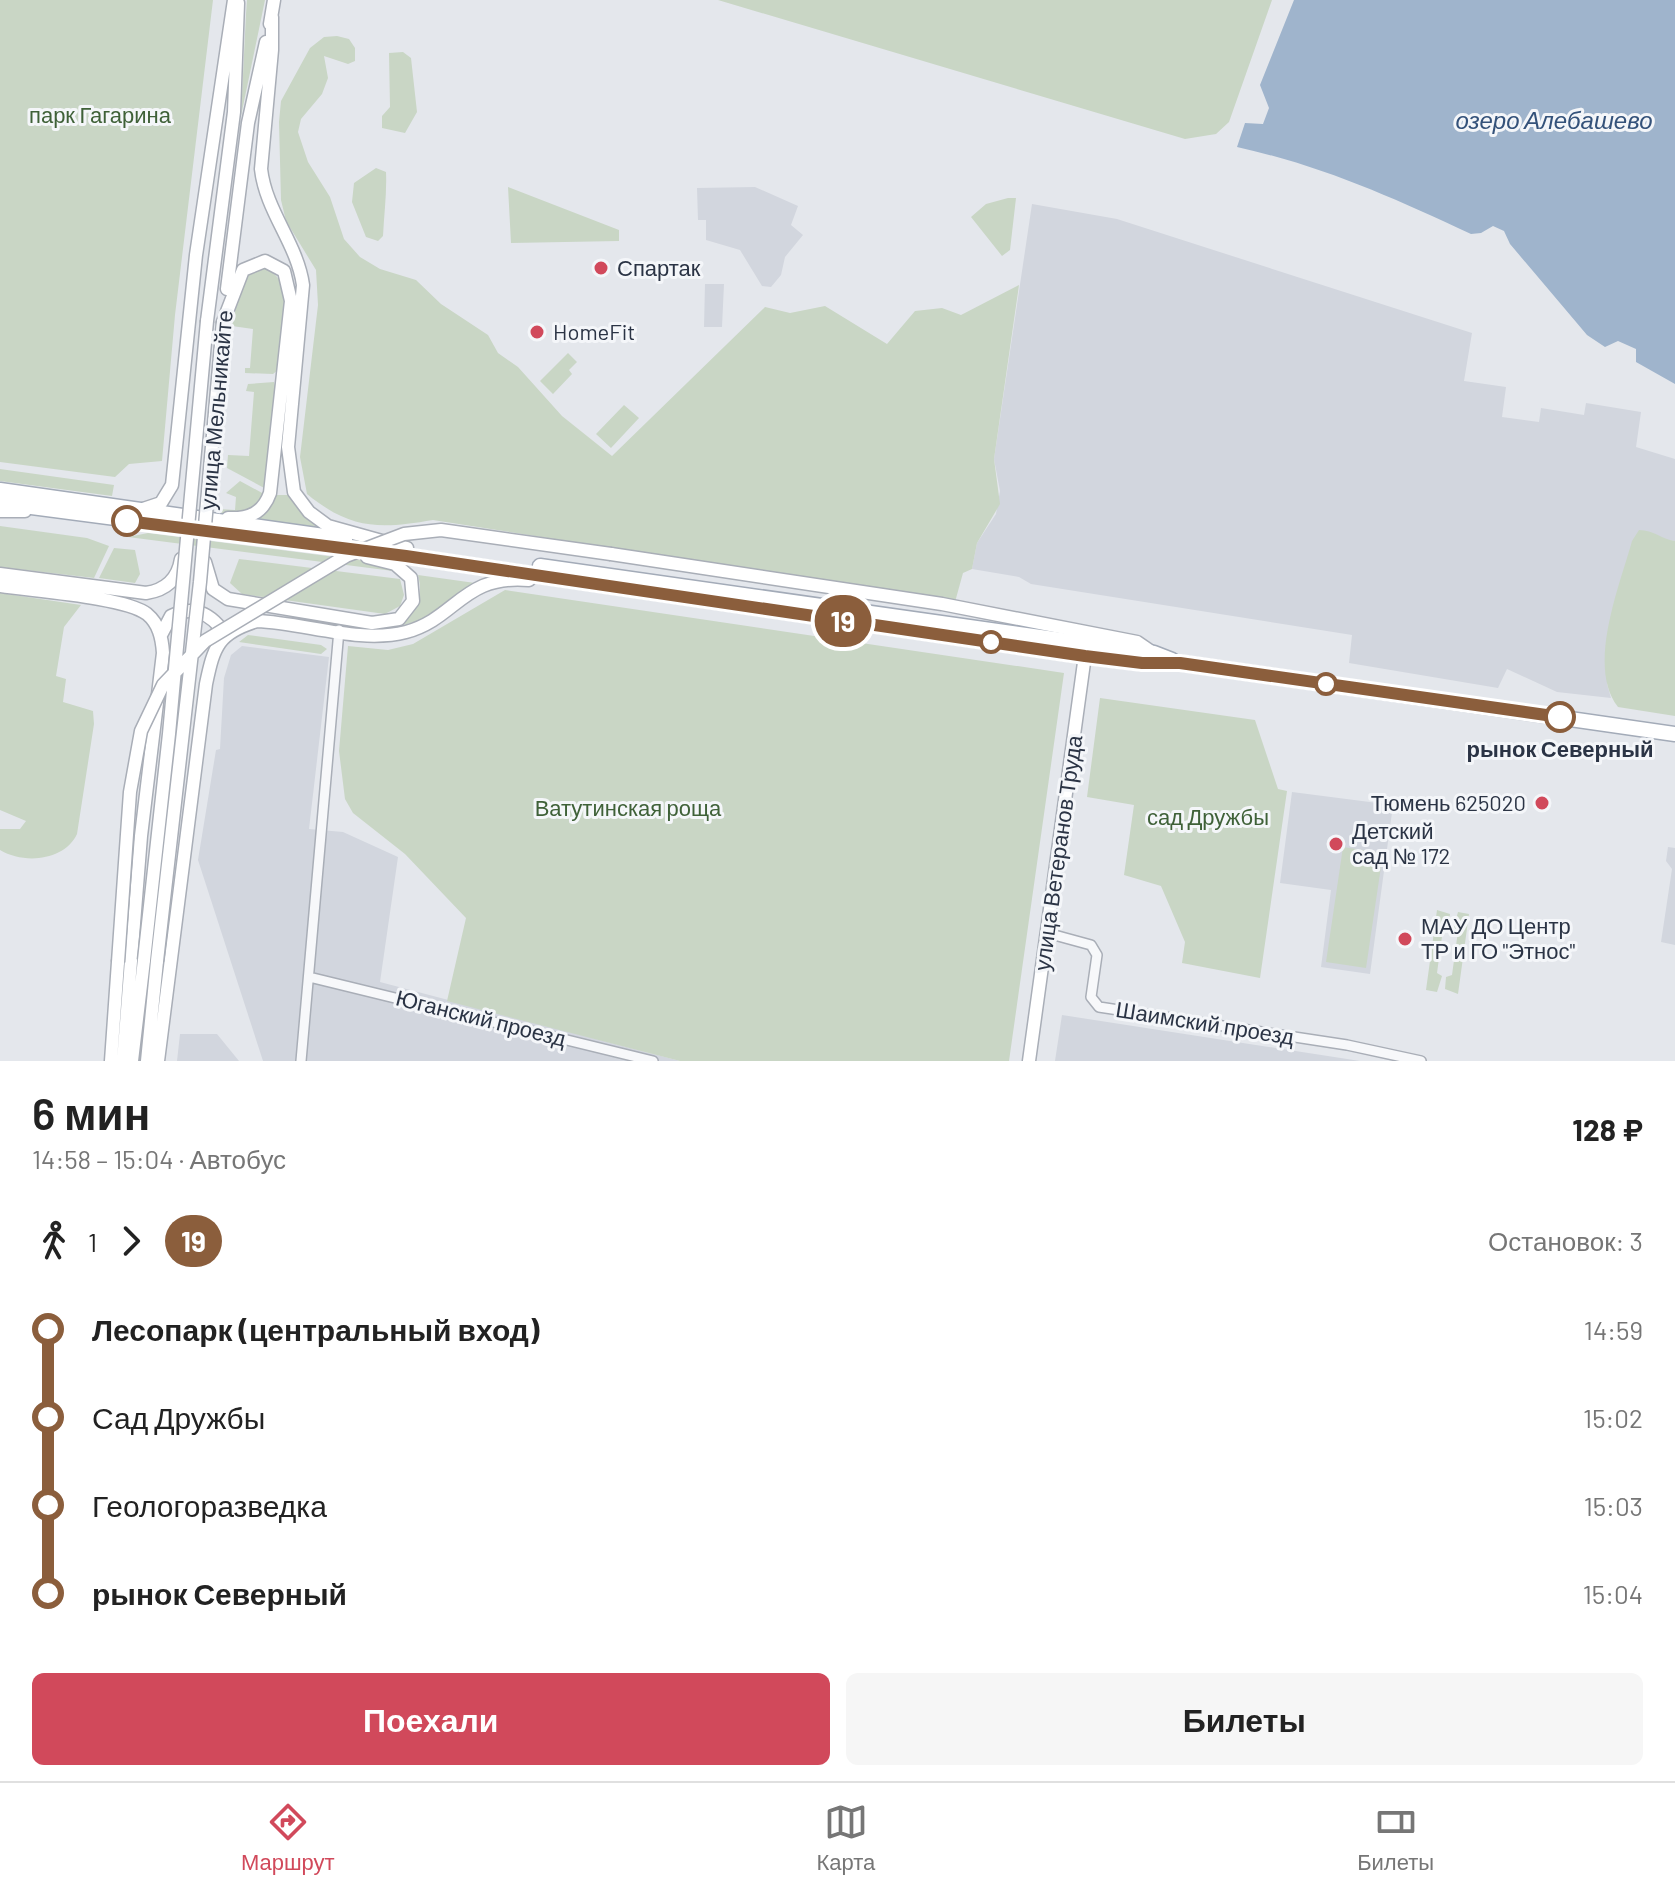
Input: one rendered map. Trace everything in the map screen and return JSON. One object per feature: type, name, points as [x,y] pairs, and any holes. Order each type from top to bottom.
[{"type":"main road","name":"улица Мельникайте","points":[[147,1061],[151,960],[207,321],[234,112],[236,0]]},
{"type":"main road","points":[[140,510],[161,503],[172,485],[196,255],[236,0]]},
{"type":"main road","name":"улица Мельникайте","points":[[132,1061],[151,960],[203,542],[223,322],[248,123],[274,0]]},
{"type":"main road","points":[[272,17],[261,169],[267,201],[300,262],[303,285],[288,447],[289,480],[299,501],[328,526],[407,548]]},
{"type":"main road","points":[[200,519],[249,517],[261,510],[270,493],[291,301],[284,271],[265,261],[243,270],[223,322]]},
{"type":"main road","points":[[0,490],[1154,653],[1180,663]]},
{"type":"main road","points":[[0,503],[577,581],[1087,644]]},
{"type":"main road","points":[[0,511],[53,510]]},
{"type":"main road","points":[[111,1061],[130,792],[141,731],[163,685],[205,641],[346,556],[404,534],[441,530],[942,604],[1087,644],[1142,663],[1180,663],[1675,734]]},
{"type":"main road","points":[[0,574],[158,591],[173,581],[187,541]]},
{"type":"main road","points":[[203,542],[205,571],[218,594],[240,602],[372,623],[392,622],[410,608],[414,592],[411,578],[395,564],[325,546]]},
{"type":"main road","points":[[217,644],[239,626],[257,621],[378,635],[410,631],[470,590],[497,580],[577,581]]},
{"type":"main road","points":[[0,586],[132,606],[151,617],[161,635],[163,653],[141,836],[123,1061]]},
{"type":"main road","points":[[158,1061],[194,770],[218,625],[194,610],[171,616],[161,635]]},
{"type":"main road","name":"улица Ветеранов Труда","points":[[1029,1061],[1087,644]]},
{"type":"street","points":[[301,1061],[339,630]]},
{"type":"street","name":"Шаимский проезд","points":[[1047,933],[1091,945],[1097,955],[1091,997],[1099,1007],[1347,1045],[1421,1061]]},
{"type":"street","name":"Юганский проезд","points":[[309,977],[653,1061]]},
{"type":"shaded area","points":[[755,187],[798,206],[791,225],[803,235],[785,257],[781,275],[771,287],[762,286],[740,250],[706,240],[706,220],[698,220],[697,188]]},
{"type":"shaded area","points":[[1032,204],[1117,219],[1472,333],[1464,381],[1506,387],[1502,417],[1539,422],[1541,408],[1584,415],[1586,403],[1641,412],[1636,447],[1675,459],[1675,541],[1665,540],[1607,684],[1611,698],[1557,692],[1507,669],[1498,688],[1349,663],[1352,635],[1031,584],[1019,577],[972,569],[977,543],[996,514],[1000,491],[994,459]]},
{"type":"shaded area","points":[[705,284],[724,284],[722,327],[704,327]]},
{"type":"shaded area","points":[[242,646],[329,657],[309,829],[343,832],[398,857],[380,982],[680,1061],[263,1061],[198,860],[216,750],[220,749],[224,678],[231,655]]},
{"type":"shaded area","name":"Детский сад № 172","points":[[1292,792],[1393,805],[1370,974],[1321,967],[1331,890],[1280,883]]},
{"type":"shaded area","points":[[1668,847],[1675,848],[1675,945],[1661,942],[1672,869],[1666,861]]},
{"type":"shaded area","points":[[1062,1015],[1289,1050],[1360,1061],[1055,1061]]},
{"type":"shaded area","points":[[180,1034],[217,1034],[239,1061],[177,1061]]},
{"type":"green space","name":"парк Гагарина","points":[[0,0],[213,0],[175,315],[162,461],[129,464],[115,477],[0,462]]},
{"type":"green space","points":[[247,0],[265,0],[241,116],[246,14]]},
{"type":"green space","points":[[718,0],[1272,0],[1229,122],[1216,134],[1185,139]]},
{"type":"green space","points":[[324,37],[349,39],[355,48],[355,61],[348,64],[324,56],[328,78],[322,94],[301,119],[298,132],[308,162],[330,197],[344,239],[360,257],[380,269],[416,280],[441,304],[488,335],[498,353],[518,367],[562,416],[612,456],[765,307],[790,313],[825,306],[887,344],[915,311],[942,308],[961,315],[1019,285],[994,459],[1000,504],[977,543],[972,569],[963,573],[955,602],[433,520],[397,525],[367,524],[338,515],[307,494],[300,457],[318,305],[316,270],[286,221],[281,200],[279,122],[281,101],[310,48]]},
{"type":"green space","points":[[403,52],[411,58],[417,112],[405,133],[382,128],[382,116],[390,107],[389,53]]},
{"type":"green space","points":[[376,168],[386,172],[383,236],[378,241],[366,237],[352,202],[354,183]]},
{"type":"green space","points":[[508,187],[619,230],[619,241],[511,243]]},
{"type":"green space","points":[[1016,198],[1010,250],[1002,256],[971,217],[986,204]]},
{"type":"green space","points":[[258,267],[272,272],[285,294],[283,342],[278,370],[273,374],[245,373],[245,368],[250,368],[253,329],[232,326],[242,277]]},
{"type":"green space","points":[[568,353],[577,362],[569,370],[572,374],[553,394],[540,381]]},
{"type":"green space","points":[[274,382],[276,390],[266,489],[227,468],[228,455],[249,456],[254,392],[246,391],[248,384]]},
{"type":"green space","points":[[624,405],[639,418],[611,448],[596,434]]},
{"type":"green space","points":[[0,469],[114,485],[112,496],[0,481]]},
{"type":"green space","points":[[240,481],[264,494],[245,511],[218,513],[218,509],[235,510],[236,497],[226,493]]},
{"type":"green space","points":[[275,495],[290,495],[307,517],[328,530],[251,521],[268,508]]},
{"type":"green space","points":[[0,526],[87,538],[109,546],[94,578],[0,567]]},
{"type":"green space","points":[[1639,530],[1675,541],[1675,716],[1618,707],[1609,690],[1605,670],[1608,626],[1632,541]]},
{"type":"green space","points":[[148,533],[382,563],[401,572],[128,537]]},
{"type":"green space","points":[[114,548],[135,550],[140,574],[135,583],[99,578]]},
{"type":"green space","points":[[239,559],[400,579],[404,595],[400,606],[385,614],[242,594],[230,583]]},
{"type":"green space","points":[[418,575],[475,583],[424,619],[400,626],[417,603],[420,590]]},
{"type":"green space","name":"Ватутинская роща","points":[[505,590],[1064,673],[1009,1061],[680,1061],[447,1001],[466,918],[405,854],[353,813],[345,799],[339,751],[348,646],[388,650],[413,644]]},
{"type":"green space","points":[[0,593],[81,605],[64,627],[56,676],[66,679],[63,702],[93,711],[94,724],[77,834],[63,850],[43,857],[21,857],[0,850],[0,829],[20,829],[26,821],[0,810]]},
{"type":"green space","points":[[248,635],[321,645],[327,649],[321,654],[239,642]]},
{"type":"green space","name":"сад Дружбы","points":[[1100,698],[1255,720],[1278,789],[1287,791],[1260,978],[1182,963],[1185,942],[1161,886],[1124,875],[1134,805],[1087,797]]},
{"type":"green space","points":[[1343,847],[1383,853],[1366,968],[1326,962]]},
{"type":"green space","points":[[1437,910],[1450,914],[1448,929],[1443,929],[1437,973],[1442,976],[1437,992],[1426,990]]},
{"type":"green space","points":[[1458,912],[1469,914],[1458,994],[1445,989],[1446,977],[1452,975],[1458,931],[1453,930]]},
{"type":"water","name":"озеро Алебашево","points":[[1294,0],[1675,0],[1675,384],[1636,362],[1636,349],[1618,341],[1605,347],[1587,335],[1510,244],[1504,231],[1493,226],[1481,233],[1471,234],[1328,173],[1237,147],[1245,123],[1263,124],[1269,108],[1260,85]]},
{"type":"bus line","name":"19","points":[[127,521],[406,556],[1085,656],[1142,663],[1180,663],[1560,717]]},
{"type":"place","name":"Спартак","points":[[601,268]]},
{"type":"place","name":"HomeFit","points":[[537,332]]},
{"type":"place","name":"рынок Северный","points":[[1560,717]]},
{"type":"place","name":"Тюмень 625020","points":[[1542,803]]},
{"type":"place","name":"Детский сад № 172","points":[[1336,844]]},
{"type":"place","name":"МАУ ДО Центр ТР и ГО \"Этнос\"","points":[[1405,939]]}]
